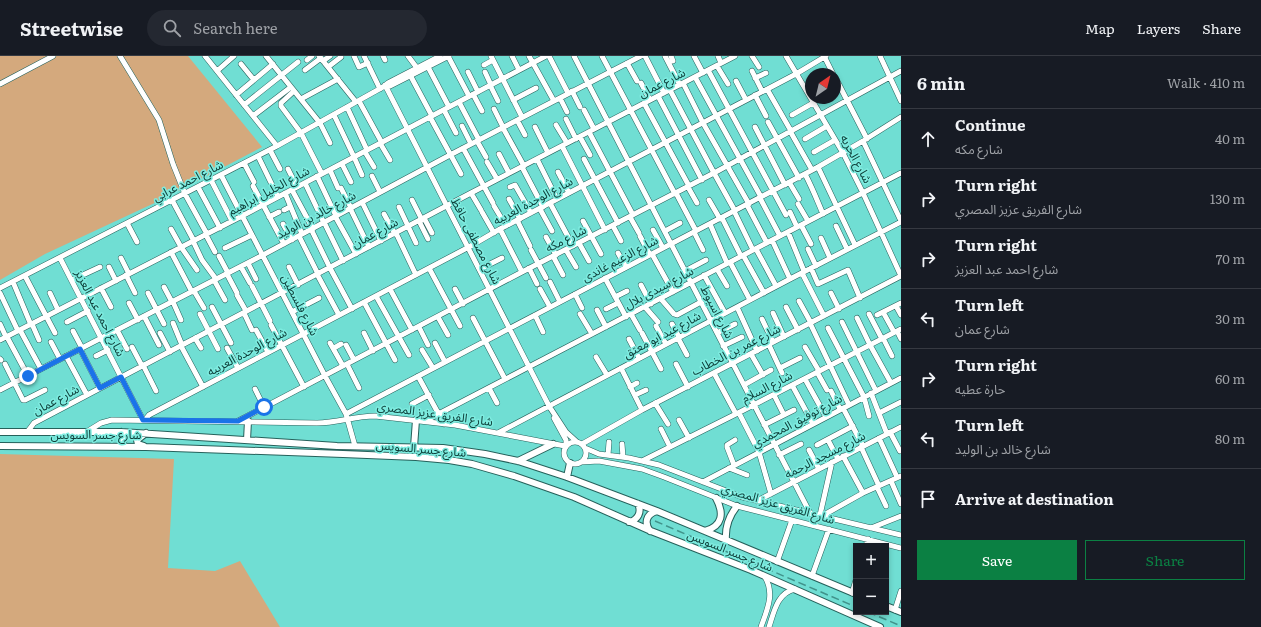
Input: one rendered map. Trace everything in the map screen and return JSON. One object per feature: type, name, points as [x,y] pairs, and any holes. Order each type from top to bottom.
[{"type":"main road","points":[[414,447],[416,420]]},
{"type":"main road","points":[[247,440],[248,422]]},
{"type":"main road","name":"شارع جسر السويس","points":[[0,432],[121,432],[355,446],[414,447],[458,450],[518,461],[567,476],[657,511],[853,593]]},
{"type":"main road","points":[[121,432],[124,439],[121,446]]},
{"type":"main road","points":[[146,433],[139,437],[137,441],[146,447]]},
{"type":"main road","points":[[518,461],[554,444]]},
{"type":"main road","name":"شارع جسر السويس","points":[[0,446],[121,446],[416,457],[449,460],[479,466],[535,483],[574,497],[629,522],[795,589],[880,627]]},
{"type":"main road","points":[[567,476],[570,463]]},
{"type":"main road","points":[[705,531],[714,527],[720,519],[721,510],[716,498]]},
{"type":"main road","points":[[629,522],[638,517],[640,510],[638,504]]},
{"type":"main road","points":[[726,540],[727,524],[737,506]]},
{"type":"main road","points":[[651,531],[647,525],[648,517],[650,514],[657,511]]},
{"type":"street","points":[[0,84],[53,56]]},
{"type":"street","points":[[120,56],[159,120],[173,164],[185,194],[217,254],[254,330],[268,352]]},
{"type":"street","points":[[205,56],[277,146]]},
{"type":"street","points":[[217,71],[234,56]]},
{"type":"street","points":[[307,60],[312,56]]},
{"type":"street","points":[[305,70],[321,58],[330,56]]},
{"type":"street","points":[[354,56],[359,67],[368,64]]},
{"type":"street","name":"شارع مصطفى حافظ","points":[[364,56],[384,87],[407,129],[469,247],[549,406],[566,432],[581,445]]},
{"type":"street","points":[[408,56],[417,68]]},
{"type":"street","name":"شارع احمد عرابي","points":[[0,288],[270,150],[427,65],[440,56]]},
{"type":"street","points":[[449,56],[473,94],[482,112]]},
{"type":"street","name":"شارع احمد عرابي","points":[[410,74],[417,68],[449,56]]},
{"type":"street","points":[[512,56],[518,70]]},
{"type":"street","points":[[529,56],[554,101]]},
{"type":"street","points":[[547,56],[594,129]]},
{"type":"street","name":"شارع الخليل ابراهيم","points":[[0,340],[220,228],[502,78],[547,56]]},
{"type":"street","name":"شارع اسيوط","points":[[574,56],[810,513]]},
{"type":"street","points":[[602,56],[675,193],[703,250]]},
{"type":"street","points":[[645,56],[664,93]]},
{"type":"street","points":[[694,56],[729,109],[773,191],[799,226],[809,246],[818,284],[848,270],[860,298]]},
{"type":"street","points":[[718,56],[719,64],[728,84]]},
{"type":"street","name":"شارع عمان","points":[[28,431],[34,422],[735,56]]},
{"type":"street","points":[[752,56],[759,67]]},
{"type":"street","name":"شارع الحريه","points":[[786,56],[805,89]]},
{"type":"street","points":[[825,56],[830,68]]},
{"type":"street","name":"شارع الوحدة العربيه","points":[[144,420],[149,415],[796,74],[825,56]]},
{"type":"street","points":[[880,56],[901,101]]},
{"type":"street","points":[[270,57],[273,64],[320,123],[330,143]]},
{"type":"street","points":[[328,67],[341,57]]},
{"type":"street","name":"شارع خالد بن الوليد","points":[[1,388],[28,376],[263,256],[380,192],[637,57]]},
{"type":"street","points":[[668,57],[681,84],[728,166],[767,243]]},
{"type":"street","points":[[321,58],[358,102],[390,160]]},
{"type":"street","points":[[484,65],[492,58],[513,100],[525,135]]},
{"type":"street","points":[[244,106],[298,62]]},
{"type":"street","points":[[627,63],[650,100]]},
{"type":"street","points":[[241,64],[254,80]]},
{"type":"street","points":[[236,95],[273,64]]},
{"type":"street","points":[[427,65],[456,133]]},
{"type":"street","points":[[752,71],[790,131],[812,170]]},
{"type":"street","name":"شارع مكه","points":[[238,421],[529,268],[702,180],[901,71]]},
{"type":"street","points":[[468,72],[473,94]]},
{"type":"street","points":[[485,72],[498,102]]},
{"type":"street","points":[[756,78],[766,73]]},
{"type":"street","points":[[410,74],[461,174]]},
{"type":"street","points":[[696,77],[780,236]]},
{"type":"street","points":[[301,99],[338,79]]},
{"type":"street","points":[[736,81],[746,100]]},
{"type":"street","points":[[513,100],[536,88]]},
{"type":"street","points":[[841,88],[901,221]]},
{"type":"street","points":[[253,116],[293,89]]},
{"type":"street","points":[[293,89],[281,103],[281,106],[301,133],[312,155],[336,216],[356,254]]},
{"type":"street","points":[[670,90],[754,249],[776,286]]},
{"type":"street","points":[[755,95],[766,116]]},
{"type":"street","points":[[658,96],[702,180]]},
{"type":"street","points":[[560,98],[567,112]]},
{"type":"street","points":[[459,102],[497,179]]},
{"type":"street","points":[[644,103],[697,203]]},
{"type":"street","points":[[792,115],[810,104]]},
{"type":"street","name":"شارع الحريه","points":[[814,104],[843,153],[901,276]]},
{"type":"street","points":[[347,107],[374,167]]},
{"type":"street","points":[[494,109],[523,166],[552,231]]},
{"type":"street","points":[[334,115],[362,175]]},
{"type":"street","name":"شارع الزعيم غاندى","points":[[347,417],[433,368],[799,178],[865,140],[901,117]]},
{"type":"street","points":[[566,119],[590,155]]},
{"type":"street","points":[[768,122],[799,178]]},
{"type":"street","points":[[556,125],[582,186],[605,230]]},
{"type":"street","points":[[462,126],[471,144]]},
{"type":"street","points":[[805,139],[827,126]]},
{"type":"street","points":[[534,127],[548,153]]},
{"type":"street","points":[[755,127],[787,184],[799,201],[808,222]]},
{"type":"street","points":[[589,132],[632,216],[640,235],[673,292]]},
{"type":"street","points":[[814,152],[835,140]]},
{"type":"street","points":[[463,148],[506,226]]},
{"type":"street","points":[[270,150],[280,169]]},
{"type":"street","points":[[499,154],[509,173]]},
{"type":"street","points":[[258,156],[278,197]]},
{"type":"street","points":[[537,159],[557,199]]},
{"type":"street","points":[[584,159],[595,180],[621,241]]},
{"type":"street","points":[[244,163],[263,205],[284,244]]},
{"type":"street","points":[[342,164],[350,182]]},
{"type":"street","points":[[818,167],[856,245]]},
{"type":"street","points":[[288,169],[294,188],[312,229],[330,268],[352,308]]},
{"type":"street","points":[[330,170],[351,208],[369,247]]},
{"type":"street","points":[[558,172],[569,193]]},
{"type":"street","points":[[805,174],[823,214]]},
{"type":"street","name":"شارع فلسطين","points":[[221,175],[347,417],[355,446]]},
{"type":"street","name":"شارع سيدى بلال","points":[[426,421],[717,268],[900,175]]},
{"type":"street","points":[[372,176],[380,192]]},
{"type":"street","points":[[211,180],[232,221]]},
{"type":"street","points":[[305,183],[344,261]]},
{"type":"street","points":[[510,187],[515,185],[531,213]]},
{"type":"street","points":[[198,187],[220,228]]},
{"type":"street","points":[[471,193],[494,233]]},
{"type":"street","points":[[285,194],[300,235],[339,315]]},
{"type":"street","points":[[509,199],[538,264],[560,302]]},
{"type":"street","points":[[172,200],[202,260],[215,280],[225,300]]},
{"type":"street","points":[[412,200],[422,220],[428,239]]},
{"type":"street","points":[[709,200],[764,292]]},
{"type":"street","points":[[362,202],[381,241]]},
{"type":"street","points":[[550,203],[573,246]]},
{"type":"street","points":[[269,217],[290,207]]},
{"type":"street","points":[[399,207],[416,243]]},
{"type":"street","points":[[384,214],[396,234],[416,275]]},
{"type":"street","points":[[422,220],[432,233]]},
{"type":"street","points":[[583,221],[601,254]]},
{"type":"street","name":"شارع عيد ابو معتق","points":[[498,433],[901,221]]},
{"type":"street","points":[[127,223],[137,242]]},
{"type":"street","points":[[665,231],[680,223]]},
{"type":"street","points":[[283,224],[292,240]]},
{"type":"street","points":[[710,224],[729,263],[750,300]]},
{"type":"street","points":[[836,226],[847,249]]},
{"type":"street","points":[[171,229],[197,270]]},
{"type":"street","points":[[500,229],[522,272]]},
{"type":"street","points":[[653,230],[663,248]]},
{"type":"street","points":[[788,232],[803,272],[824,316]]},
{"type":"street","points":[[225,248],[252,235]]},
{"type":"street","points":[[546,237],[563,275]]},
{"type":"street","points":[[821,238],[830,258]]},
{"type":"street","points":[[772,240],[790,279]]},
{"type":"street","points":[[579,243],[589,261]]},
{"type":"street","points":[[566,250],[576,267]]},
{"type":"street","points":[[171,252],[204,308]]},
{"type":"street","points":[[618,253],[626,267]]},
{"type":"street","name":"شارع احمد عبد العزيز","points":[[60,258],[144,420]]},
{"type":"street","points":[[121,258],[135,293]]},
{"type":"street","points":[[480,269],[502,258]]},
{"type":"street","points":[[685,271],[706,260]]},
{"type":"street","points":[[248,263],[256,279]]},
{"type":"street","points":[[72,280],[100,267]]},
{"type":"street","points":[[109,267],[116,281]]},
{"type":"street","points":[[241,267],[304,387]]},
{"type":"street","points":[[289,267],[298,284]]},
{"type":"street","points":[[429,268],[460,326]]},
{"type":"street","points":[[529,268],[550,307]]},
{"type":"street","points":[[717,268],[727,286]]},
{"type":"street","points":[[25,276],[55,334]]},
{"type":"street","points":[[704,276],[725,313]]},
{"type":"street","name":"شارع عمر بن الخطاب","points":[[581,445],[655,403],[901,276]]},
{"type":"street","points":[[605,278],[626,317]]},
{"type":"street","points":[[13,282],[31,324],[40,340]]},
{"type":"street","points":[[642,285],[651,304]]},
{"type":"street","points":[[164,287],[181,320]]},
{"type":"street","points":[[101,288],[111,307]]},
{"type":"street","points":[[390,289],[412,330]]},
{"type":"street","points":[[455,289],[463,304]]},
{"type":"street","points":[[615,297],[627,291]]},
{"type":"street","points":[[0,293],[19,331],[41,369]]},
{"type":"street","points":[[50,293],[58,310]]},
{"type":"street","points":[[148,293],[164,324]]},
{"type":"street","points":[[831,293],[838,309]]},
{"type":"street","points":[[575,294],[592,334]]},
{"type":"street","points":[[376,296],[409,355]]},
{"type":"street","points":[[292,312],[319,298]]},
{"type":"street","points":[[660,299],[674,314],[678,315],[701,302]]},
{"type":"street","points":[[799,301],[849,404]]},
{"type":"street","points":[[364,302],[395,360]]},
{"type":"street","points":[[129,303],[138,320]]},
{"type":"street","points":[[606,309],[618,303]]},
{"type":"street","points":[[877,315],[899,304],[901,315]]},
{"type":"street","points":[[212,307],[221,324],[238,368]]},
{"type":"street","points":[[645,307],[657,324],[666,344]]},
{"type":"street","points":[[736,307],[757,351]]},
{"type":"street","points":[[786,307],[798,330]]},
{"type":"street","points":[[597,310],[606,327]]},
{"type":"street","points":[[67,322],[88,311]]},
{"type":"street","points":[[884,312],[897,331],[901,340]]},
{"type":"street","points":[[773,313],[784,336]]},
{"type":"street","points":[[200,314],[218,349]]},
{"type":"street","points":[[631,314],[661,369]]},
{"type":"street","points":[[870,314],[892,356]]},
{"type":"street","points":[[535,315],[543,332]]},
{"type":"street","points":[[144,316],[159,344]]},
{"type":"street","points":[[438,317],[448,336]]},
{"type":"street","points":[[473,318],[506,379]]},
{"type":"street","points":[[857,318],[891,383]]},
{"type":"street","points":[[762,319],[781,370],[800,358]]},
{"type":"street","points":[[842,322],[874,392],[879,413],[888,433],[900,451]]},
{"type":"street","points":[[173,323],[203,387]]},
{"type":"street","points":[[0,324],[28,376]]},
{"type":"street","points":[[672,324],[687,355]]},
{"type":"street","points":[[717,333],[736,324]]},
{"type":"street","points":[[418,327],[428,345]]},
{"type":"street","points":[[828,328],[864,397],[869,416]]},
{"type":"street","points":[[117,330],[143,366],[156,391]]},
{"type":"street","points":[[73,331],[100,388]]},
{"type":"street","name":"شارع السلام","points":[[642,461],[738,414],[897,331]]},
{"type":"street","points":[[160,333],[170,352]]},
{"type":"street","points":[[364,333],[373,350]]},
{"type":"street","points":[[723,346],[742,337]]},
{"type":"street","points":[[195,338],[200,348]]},
{"type":"street","points":[[629,339],[639,358]]},
{"type":"street","points":[[51,342],[60,359]]},
{"type":"street","points":[[330,343],[359,388]]},
{"type":"street","points":[[435,343],[445,362]]},
{"type":"street","points":[[334,348],[344,344],[354,360]]},
{"type":"street","points":[[806,347],[818,372],[853,426],[886,506]]},
{"type":"street","points":[[96,356],[108,350]]},
{"type":"street","points":[[422,350],[433,368]]},
{"type":"street","points":[[751,354],[763,375]]},
{"type":"street","points":[[66,356],[87,395]]},
{"type":"street","points":[[596,357],[606,375]]},
{"type":"street","points":[[2,361],[23,400],[45,390]]},
{"type":"street","points":[[676,364],[688,387]]},
{"type":"street","points":[[620,368],[642,410]]},
{"type":"street","points":[[744,385],[771,370]]},
{"type":"street","points":[[714,372],[759,452],[771,494]]},
{"type":"street","points":[[418,376],[444,424]]},
{"type":"street","name":"شارع توفيق المحمدي","points":[[703,482],[901,378]]},
{"type":"street","points":[[805,379],[826,417]]},
{"type":"street","points":[[630,387],[637,383]]},
{"type":"street","points":[[792,385],[813,424]]},
{"type":"street","points":[[489,388],[497,403]]},
{"type":"street","points":[[255,389],[264,407]]},
{"type":"street","points":[[635,395],[646,390]]},
{"type":"street","points":[[412,404],[429,395]]},
{"type":"street","points":[[774,395],[784,415]]},
{"type":"street","points":[[879,413],[901,402]]},
{"type":"street","points":[[655,403],[668,424]]},
{"type":"street","name":"شارع مصطفى حافظ","points":[[549,406],[566,440],[566,446]]},
{"type":"street","points":[[764,425],[794,410]]},
{"type":"street","name":"شارع الفريق عزيز المصري","points":[[88,431],[100,423],[112,420],[317,423],[333,422],[347,417],[375,416],[426,421],[566,446]]},
{"type":"street","points":[[679,420],[689,438]]},
{"type":"street","points":[[817,445],[853,426]]},
{"type":"street","name":"شارع مسجد الرحمه","points":[[758,501],[901,427]]},
{"type":"street","points":[[661,430],[670,447]]},
{"type":"street","points":[[821,516],[899,476],[879,438]]},
{"type":"street","points":[[735,440],[727,445],[732,466],[747,476]]},
{"type":"street","points":[[828,440],[838,459]]},
{"type":"street","points":[[571,442],[581,445],[586,456],[581,462],[576,464],[570,463],[566,460],[563,455],[566,446],[571,442]]},
{"type":"street","points":[[608,455],[609,442]]},
{"type":"street","points":[[622,444],[623,457]]},
{"type":"street","points":[[779,455],[801,444]]},
{"type":"street","name":"شارع الفريق عزيز المصري","points":[[581,445],[596,453],[642,461],[673,470],[732,493],[758,501],[901,535]]},
{"type":"street","points":[[809,450],[819,469]]},
{"type":"street","points":[[843,456],[863,494]]},
{"type":"street","name":"شارع الفريق عزيز المصري","points":[[581,462],[599,461],[636,468],[664,476],[737,506],[901,548]]},
{"type":"street","points":[[821,516],[832,462]]},
{"type":"street","points":[[891,481],[901,504]]},
{"type":"street","points":[[871,528],[901,516]]},
{"type":"street","points":[[777,562],[792,520]]},
{"type":"street","points":[[812,576],[829,529]]},
{"type":"street","points":[[867,543],[868,539]]},
{"type":"street","points":[[765,577],[775,596],[769,627]]},
{"type":"street","points":[[761,627],[769,604],[775,596],[795,589]]},
{"type":"street","points":[[898,611],[901,592]]},
{"type":"shaded area","points":[[0,56],[188,56],[262,147],[161,200],[45,254],[0,280]]},
{"type":"shaded area","points":[[0,454],[174,459],[168,568],[215,571],[240,561],[280,627],[0,627]]},
{"type":"railway","points":[[655,521],[853,606]]},
{"type":"railway","points":[[875,615],[901,626]]},
{"type":"route","points":[[28,376],[80,349],[100,388],[121,377],[143,420],[238,421],[264,407]]}]
